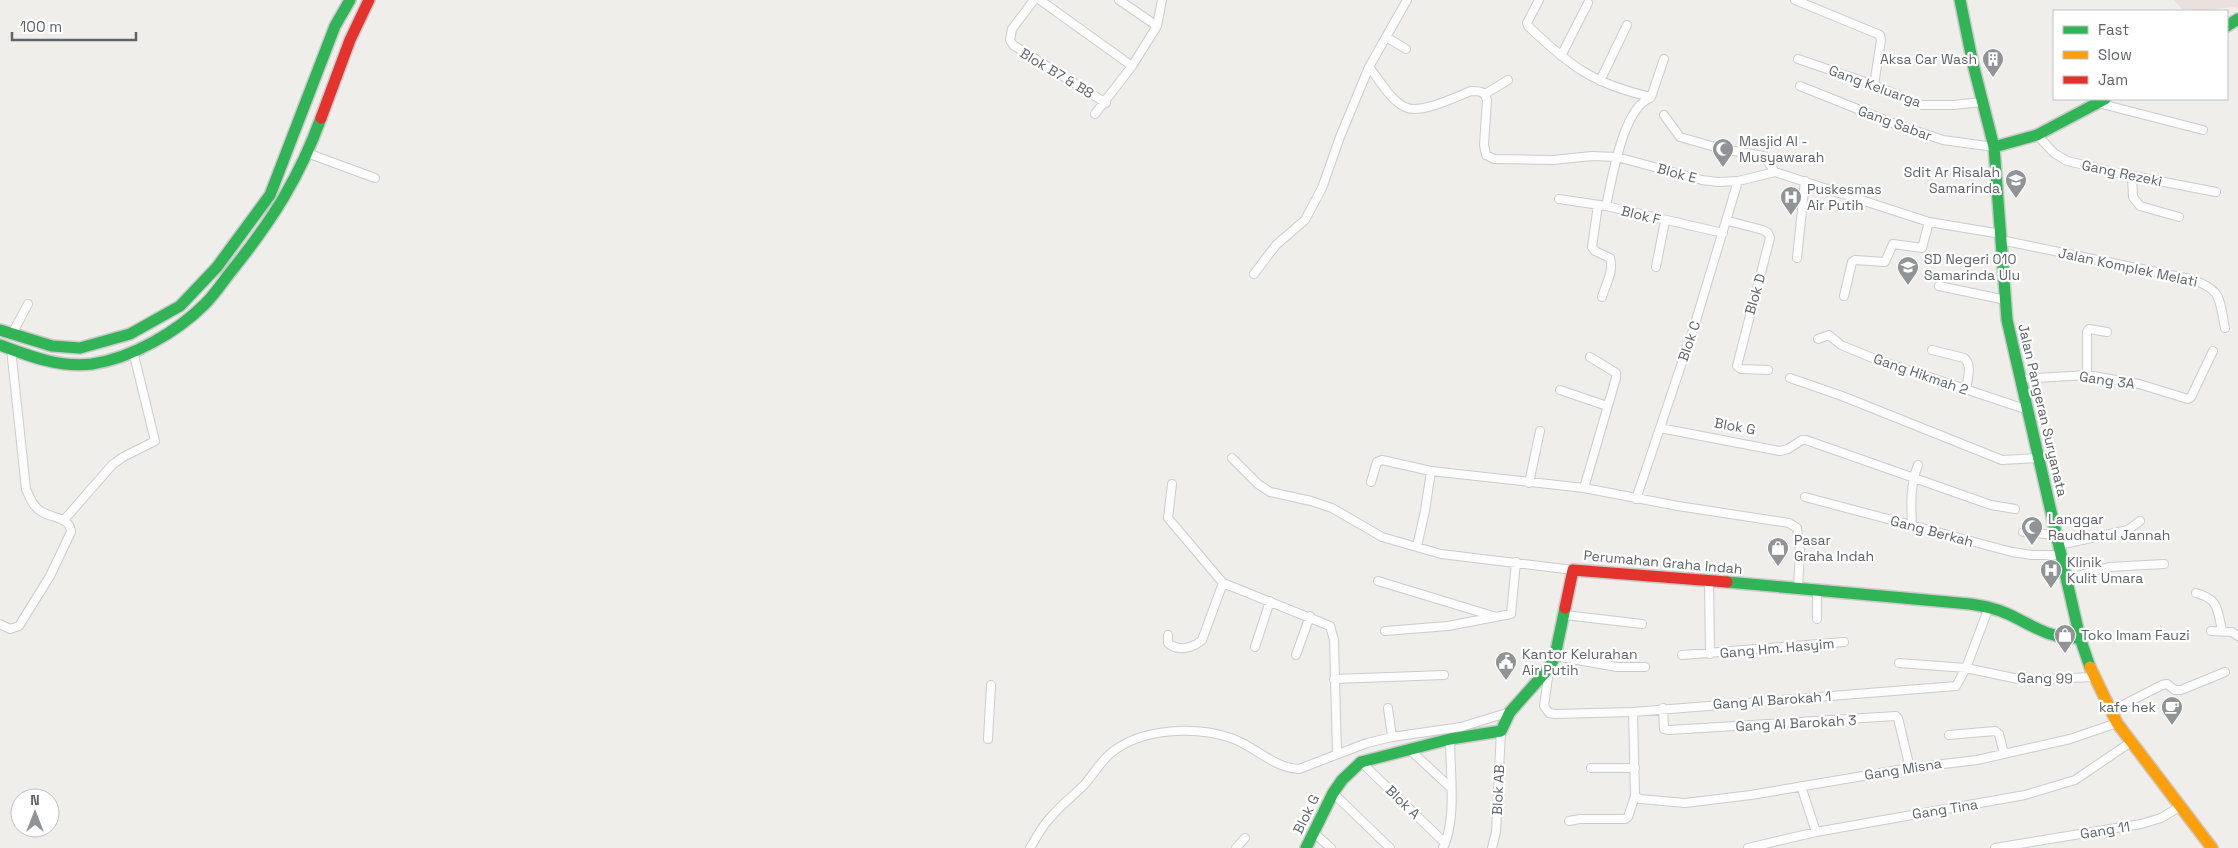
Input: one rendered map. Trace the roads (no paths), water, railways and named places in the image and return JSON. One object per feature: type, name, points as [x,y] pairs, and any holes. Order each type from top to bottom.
[{"type":"main road","points":[[0,330],[52,346],[80,348],[130,334],[180,306],[217,267],[270,195],[335,26],[350,0]]},
{"type":"main road","points":[[6,347],[48,361],[72,365],[110,360],[133,351],[174,328],[204,305],[275,216],[285,200],[307,153],[347,43],[369,0]]},
{"type":"main road","name":"Jalan Pangeran Suryanata","points":[[1960,0],[1982,102],[1994,147],[2007,320],[2080,638],[2094,677],[2118,723],[2181,806],[2208,847]]},
{"type":"main road","points":[[1994,147],[2037,135],[2102,101]]},
{"type":"main road","name":"Perumahan Graha Indah","points":[[1501,731],[1510,712],[1549,668],[1555,656],[1573,570],[1934,599],[1989,607],[2006,613],[2048,636],[2069,639],[2080,638]]},
{"type":"main road","points":[[1333,793],[1342,780],[1361,762],[1450,739],[1501,731]]},
{"type":"main road","name":"Blok G","points":[[1306,848],[1320,816],[1333,793]]},
{"type":"street","name":"Blok B7 & B8","points":[[1034,0],[1012,29],[1010,40],[1016,48],[1106,103]]},
{"type":"street","points":[[1040,0],[1132,66]]},
{"type":"street","points":[[1120,0],[1157,26]]},
{"type":"street","points":[[1096,114],[1132,66],[1157,26],[1162,0]]},
{"type":"street","points":[[1254,274],[1276,245],[1305,220],[1322,188],[1340,137],[1369,66],[1407,0]]},
{"type":"street","points":[[1539,0],[1527,19],[1528,26],[1561,56],[1580,71],[1608,86],[1651,98]]},
{"type":"street","points":[[1795,0],[1880,35],[1881,40],[1874,85]]},
{"type":"street","points":[[1561,56],[1588,3]]},
{"type":"street","points":[[1600,82],[1627,25]]},
{"type":"street","points":[[1386,37],[1406,49]]},
{"type":"street","points":[[1651,98],[1664,59]]},
{"type":"street","name":"Gang Keluarga","points":[[1798,59],[1874,85],[1921,105],[1953,105],[1982,102]]},
{"type":"street","points":[[1369,66],[1393,98],[1404,107],[1416,110],[1471,91],[1480,91],[1485,94],[1508,80]]},
{"type":"street","name":"Gang Sabar","points":[[1800,86],[1895,124],[1943,140],[1994,147]]},
{"type":"street","name":"Blok E","points":[[1485,94],[1487,100],[1484,145],[1486,155],[1494,159],[1553,160],[1592,156],[1617,157],[1702,180],[1738,181],[1775,172]]},
{"type":"street","points":[[1602,297],[1611,275],[1612,266],[1610,258],[1594,251],[1592,246],[1626,127],[1642,101],[1651,98]]},
{"type":"street","points":[[2102,101],[2203,130]]},
{"type":"street","points":[[1664,115],[1680,137],[1722,149],[1764,156],[1775,172]]},
{"type":"street","name":"Gang Rezeki","points":[[2037,135],[2054,153],[2067,161],[2216,192]]},
{"type":"street","points":[[307,153],[374,178]]},
{"type":"street","name":"Jalan Komplek Melati","points":[[1775,172],[1805,180],[1929,222],[2182,277],[2204,284],[2213,289],[2219,298],[2225,328]]},
{"type":"street","points":[[2132,176],[2133,197],[2140,206],[2179,217]]},
{"type":"street","points":[[1797,258],[1805,180]]},
{"type":"street","name":"Blok C","points":[[1636,499],[1728,221],[1738,181]]},
{"type":"street","name":"Blok F","points":[[1559,199],[1602,206],[1723,233]]},
{"type":"street","points":[[1656,267],[1665,221]]},
{"type":"street","name":"Blok D","points":[[1728,221],[1763,230],[1768,233],[1770,238],[1737,366],[1741,369],[1768,370]]},
{"type":"street","points":[[1844,296],[1852,262],[1855,260],[1885,262],[1893,244],[1922,248],[1929,222]]},
{"type":"street","points":[[1939,286],[2006,300]]},
{"type":"street","points":[[12,334],[28,304]]},
{"type":"street","points":[[2087,374],[2087,332],[2089,330],[2107,332]]},
{"type":"street","name":"Gang Hikmah 2","points":[[1818,339],[1829,334],[1841,345],[1858,352],[2028,410]]},
{"type":"street","points":[[0,624],[10,628],[17,628],[50,576],[70,532],[70,526],[64,520],[42,512],[34,505],[26,489],[6,347]]},
{"type":"street","points":[[1932,350],[1964,358],[1967,361],[1969,365],[1966,390]]},
{"type":"street","points":[[64,520],[112,465],[155,441],[133,351]]},
{"type":"street","name":"Gang 3A","points":[[2020,379],[2087,374],[2139,384],[2188,399],[2192,397],[2213,351]]},
{"type":"street","points":[[1584,488],[1616,373],[1590,357]]},
{"type":"street","points":[[1790,378],[1842,396],[2002,460],[2038,458]]},
{"type":"street","points":[[1560,390],[1607,406]]},
{"type":"street","name":"Blok G","points":[[1660,428],[1780,451],[1788,449],[1804,440],[1913,478]]},
{"type":"street","points":[[1529,483],[1540,431]]},
{"type":"street","points":[[1232,458],[1258,484],[1270,492],[1332,508],[1382,537],[1442,554],[1573,570]]},
{"type":"street","points":[[1371,482],[1379,460],[1431,471],[1584,488],[1636,499],[1792,524],[1797,528],[1800,551],[1798,588]]},
{"type":"street","points":[[1912,526],[1913,478],[1918,465]]},
{"type":"street","points":[[1417,546],[1426,510],[1431,471]]},
{"type":"street","points":[[1913,478],[1991,504],[2015,509]]},
{"type":"street","points":[[1172,484],[1168,518],[1222,583],[1310,616],[1330,626],[1333,631],[1337,754]]},
{"type":"street","name":"Gang Berkah","points":[[1805,497],[2012,552],[2032,555],[2059,545]]},
{"type":"street","points":[[2024,532],[2059,545],[2128,530],[2140,520]]},
{"type":"street","points":[[1384,631],[1448,626],[1507,616],[1513,611],[1516,562]]},
{"type":"street","points":[[2066,579],[2109,567],[2164,564]]},
{"type":"street","points":[[1378,581],[1495,617]]},
{"type":"street","name":"Gang Hm. Hasyim","points":[[1709,581],[1710,654]]},
{"type":"street","points":[[1168,635],[1168,644],[1175,648],[1186,648],[1198,644],[1202,640],[1222,583]]},
{"type":"street","points":[[1816,590],[1817,619]]},
{"type":"street","points":[[2196,593],[2213,600],[2222,630]]},
{"type":"street","points":[[1255,647],[1270,601]]},
{"type":"street","name":"Gang Al Barokah 1","points":[[1549,668],[1544,706],[1549,713],[1555,714],[1633,712],[1663,708],[1770,702],[1956,686],[1966,668],[1989,607]]},
{"type":"street","points":[[1565,615],[1642,624]]},
{"type":"street","points":[[1296,655],[1310,616]]},
{"type":"street","points":[[2211,631],[2222,630],[2232,632],[2238,636]]},
{"type":"street","name":"Gang Hm. Hasyim","points":[[1682,655],[1844,642]]},
{"type":"street","points":[[1555,656],[1617,667],[1645,667]]},
{"type":"street","name":"Gang 99","points":[[1898,663],[1966,668],[2024,680],[2094,677]]},
{"type":"street","points":[[2111,711],[2162,685],[2168,684],[2174,690],[2181,690],[2225,672]]},
{"type":"street","points":[[1334,680],[1444,675]]},
{"type":"street","points":[[988,739],[991,685]]},
{"type":"street","points":[[1388,708],[1392,736]]},
{"type":"street","name":"Gang Al Barokah 3","points":[[1663,708],[1664,729],[1670,730],[1896,716],[1903,733],[1910,768]]},
{"type":"street","points":[[1030,848],[1050,816],[1084,785],[1110,754],[1123,745],[1148,736],[1183,732],[1203,732],[1222,735],[1234,739],[1288,769],[1307,767],[1355,747],[1392,736],[1461,727],[1510,712]]},
{"type":"street","points":[[1569,821],[1580,819],[1625,819],[1628,817],[1635,796],[1633,712]]},
{"type":"street","name":"Gang Misna","points":[[1635,796],[1640,799],[1685,803],[1910,768],[1977,760],[2070,739],[2118,723]]},
{"type":"street","name":"Blok AB","points":[[1492,848],[1496,832],[1501,731]]},
{"type":"street","points":[[1950,736],[1994,731],[1998,734],[2004,754]]},
{"type":"street","points":[[1444,846],[1450,828],[1452,813],[1450,739]]},
{"type":"street","name":"Gang Tina","points":[[1748,848],[1816,832],[2025,795],[2075,780],[2131,742]]},
{"type":"street","points":[[1410,749],[1450,788]]},
{"type":"street","name":"Blok A","points":[[1361,762],[1444,846]]},
{"type":"street","points":[[1591,768],[1635,768]]},
{"type":"street","points":[[1801,786],[1816,832]]},
{"type":"street","points":[[1333,793],[1390,848]]},
{"type":"street","name":"Gang 11","points":[[1995,848],[2141,824],[2161,818],[2181,806]]},
{"type":"street","points":[[1314,833],[1331,848]]},
{"type":"street","points":[[1236,848],[1245,838]]},
{"type":"place","name":"Aksa Car Wash","points":[[1993,78]]},
{"type":"place","name":"Masjid Al - Musyawarah","points":[[1723,168]]},
{"type":"place","name":"Sdit Ar Risalah Samarinda","points":[[2016,199]]},
{"type":"place","name":"Puskesmas Air Putih","points":[[1791,216]]},
{"type":"place","name":"SD Negeri 010 Samarinda Ulu","points":[[1908,286]]},
{"type":"place","name":"Langgar Raudhatul Jannah","points":[[2032,546]]},
{"type":"place","name":"Pasar Graha Indah","points":[[1778,567]]},
{"type":"place","name":"Klinik Kulit Umara","points":[[2051,589]]},
{"type":"place","name":"Toko Imam Fauzi","points":[[2065,654]]},
{"type":"place","name":"Kantor Kelurahan Air Putih","points":[[1506,681]]},
{"type":"place","name":"kafe hek","points":[[2172,726]]}]
